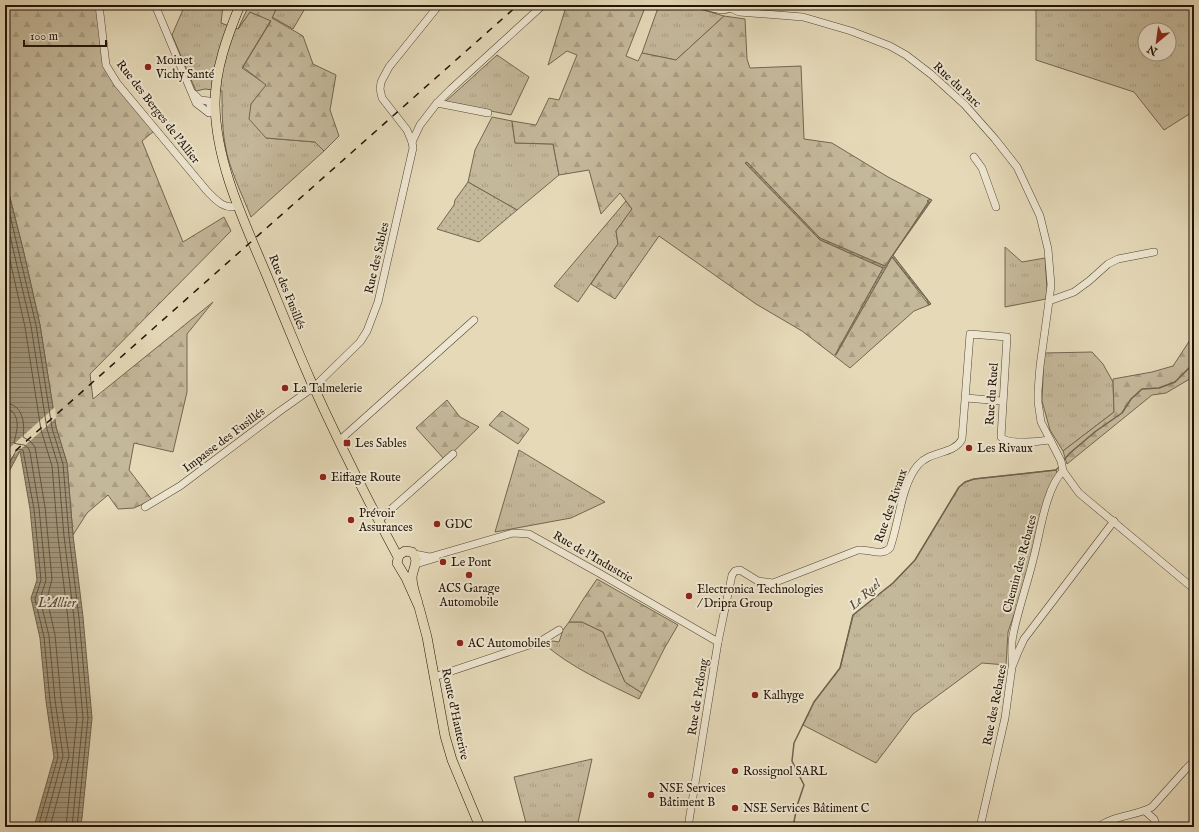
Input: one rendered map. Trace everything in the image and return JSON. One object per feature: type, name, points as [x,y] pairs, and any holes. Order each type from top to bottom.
[{"type":"main road","name":"Rue des Fusillés","points":[[239,5],[225,42],[211,107],[214,144],[221,169],[314,387]]},
{"type":"main road","name":"Rue des Fusillés","points":[[211,107],[218,144],[238,206]]},
{"type":"main road","points":[[314,387],[398,558]]},
{"type":"main road","points":[[380,523],[398,546],[410,552],[416,558],[415,565],[406,570],[400,568],[397,563],[401,553],[410,552]]},
{"type":"main road","name":"Route d'Hauterive","points":[[415,565],[412,576],[413,588],[425,628],[446,736],[452,760],[480,827]]},
{"type":"main road","name":"Route d'Hauterive","points":[[400,568],[418,603]]},
{"type":"street","name":"Rue des Berges de l'Allier","points":[[99,5],[106,65],[117,83],[207,191],[223,206],[238,206]]},
{"type":"street","points":[[155,5],[196,103],[211,107]]},
{"type":"street","name":"Rue des Sables","points":[[314,387],[360,342],[372,320],[378,302],[412,157],[412,142],[407,130],[382,98],[380,89],[381,82],[390,67],[439,5]]},
{"type":"street","points":[[412,142],[420,125],[451,88],[543,5]]},
{"type":"street","points":[[702,5],[725,10],[733,6]]},
{"type":"street","name":"Rue du Parc","points":[[733,6],[739,12],[803,17],[851,31],[890,46],[906,55],[932,75],[960,100],[1018,167],[1030,192],[1040,216],[1048,249],[1050,284],[1049,301]]},
{"type":"street","points":[[190,91],[211,107]]},
{"type":"street","points":[[437,103],[488,113]]},
{"type":"street","points":[[407,130],[420,125]]},
{"type":"street","points":[[974,157],[982,168],[996,207]]},
{"type":"street","points":[[1154,252],[1118,259],[1108,264],[1089,282],[1074,292],[1049,301],[1040,366],[1038,402],[1041,422],[1061,461],[1063,471],[1079,493],[1194,589]]},
{"type":"street","points":[[340,440],[474,320]]},
{"type":"street","name":"Rue du Ruel","points":[[970,334],[1007,337],[1000,433],[1003,440],[1013,442],[1050,440]]},
{"type":"street","name":"Rue des Rivaux","points":[[735,571],[740,570],[758,581],[773,583],[858,550],[870,550],[883,553],[887,552],[891,546],[911,475],[924,459],[929,456],[953,449],[958,446],[962,439],[970,334]]},
{"type":"street","points":[[309,378],[325,375]]},
{"type":"street","name":"Impasse des Fusillés","points":[[145,507],[180,486],[314,387]]},
{"type":"street","points":[[966,398],[1002,401]]},
{"type":"street","points":[[380,523],[453,454]]},
{"type":"street","name":"Chemin des Rebates","points":[[1012,667],[1013,635],[1053,484],[1063,471]]},
{"type":"street","name":"Rue des Rebates","points":[[980,827],[1005,718],[1012,667],[1018,652],[1024,639],[1114,521]]},
{"type":"street","name":"Rue de l'Industrie","points":[[410,552],[430,557],[513,533],[529,534],[543,540],[718,642]]},
{"type":"street","name":"Rue de l'Industrie","points":[[415,565],[431,560],[448,552]]},
{"type":"street","name":"Rue de Prélong","points":[[688,827],[718,642],[732,575],[735,571]]},
{"type":"street","points":[[434,678],[541,641],[559,630]]},
{"type":"street","points":[[1098,827],[1110,821],[1145,811],[1152,807],[1194,761]]},
{"type":"street","points":[[1145,811],[1154,819],[1157,827]]},
{"type":"green space","points":[[5,5],[97,5],[103,65],[154,131],[142,141],[183,242],[224,217],[231,231],[90,374],[93,399],[213,302],[187,334],[187,392],[173,452],[134,443],[129,470],[152,500],[134,508],[118,509],[108,495],[87,513],[73,535],[67,463],[56,427],[40,325],[5,178]]},
{"type":"green space","points":[[185,5],[223,5],[221,23],[238,29],[250,12],[271,20],[242,68],[267,85],[251,104],[266,138],[315,142],[324,151],[251,217],[227,153],[224,138],[222,91],[205,89],[196,91],[172,35]]},
{"type":"green space","points":[[249,5],[278,5],[272,18],[303,36],[313,64],[336,75],[330,110],[339,136],[324,151],[315,142],[266,138],[249,119],[251,104],[266,85],[243,67],[271,21],[250,12],[238,29]]},
{"type":"green space","points":[[278,5],[307,5],[293,29],[272,17]]},
{"type":"green space","points":[[559,5],[646,5],[626,56],[638,61],[642,53],[676,60],[724,16],[745,19],[747,59],[750,68],[801,66],[804,139],[832,143],[888,177],[930,199],[892,257],[929,305],[914,311],[850,368],[802,331],[756,304],[659,236],[615,299],[591,284],[618,244],[616,231],[632,209],[620,193],[601,214],[589,170],[559,175],[553,144],[515,143],[512,121],[536,125],[549,98],[559,100],[577,55],[567,51],[548,65],[565,10]]},
{"type":"green space","points":[[659,5],[686,5],[724,16],[676,60],[642,53]]},
{"type":"green space","points":[[1036,5],[1194,5],[1194,111],[1164,130],[1134,92],[1036,60]]},
{"type":"green space","points":[[497,55],[529,77],[511,115],[445,102]]},
{"type":"green space","points":[[492,117],[512,121],[515,143],[553,144],[559,175],[517,210],[468,182],[475,150]]},
{"type":"green space","points":[[468,182],[517,210],[479,242],[437,229]]},
{"type":"green space","points":[[626,201],[632,209],[616,231],[618,244],[578,302],[554,286]]},
{"type":"green space","points":[[1005,247],[1022,262],[1045,258],[1047,289],[1046,299],[1005,307]]},
{"type":"green space","points":[[1194,330],[1194,378],[1193,377],[1166,393],[1152,395],[1067,464],[1063,451],[1114,412],[1113,379],[1152,372],[1173,366],[1192,337]]},
{"type":"green space","points":[[1092,352],[1103,364],[1113,382],[1114,412],[1063,451],[1050,430],[1042,401],[1044,353]]},
{"type":"green space","points":[[447,400],[460,417],[479,427],[445,460],[416,428]]},
{"type":"green space","points":[[502,411],[529,429],[518,444],[489,425]]},
{"type":"green space","points":[[519,450],[605,502],[571,518],[495,532]]},
{"type":"green space","points":[[1056,470],[1058,476],[1027,577],[1008,632],[1006,665],[982,663],[913,714],[876,763],[803,725],[814,702],[840,668],[853,615],[893,583],[915,560],[959,487],[965,482],[974,479]]},
{"type":"green space","points":[[597,579],[678,625],[642,693],[625,682],[603,632],[582,622],[569,622]]},
{"type":"green space","points":[[569,622],[582,622],[603,632],[625,682],[642,693],[639,699],[578,668],[544,644],[553,641],[559,642],[563,630]]},
{"type":"green space","points":[[592,759],[577,827],[527,827],[514,777]]},
{"type":"water","points":[[747,162],[820,238],[885,266],[929,202],[927,201],[930,199],[932,200],[893,255],[931,304],[929,305],[927,300],[892,257],[835,355],[883,268],[820,240],[745,163]]},
{"type":"water","name":"L'Allier","points":[[5,178],[40,325],[56,427],[67,463],[92,718],[80,827],[34,827],[54,757],[46,701],[40,638],[31,598],[37,580],[30,509],[20,451],[5,479],[5,442],[9,429],[5,409]]},
{"type":"pier","points":[[55,407],[56,418],[5,463],[5,452]]},
{"type":"waterway","name":"Le Ruel","points":[[1063,461],[1070,453],[1096,431],[1122,413],[1131,399],[1142,389],[1159,388],[1175,382],[1194,363]]},
{"type":"waterway","name":"Le Ruel","points":[[793,827],[797,806],[804,785],[792,761],[794,743],[814,702],[840,668],[853,615],[893,583],[915,560],[959,487],[965,482],[974,479],[1056,470],[1060,466]]},
{"type":"railway","points":[[5,460],[518,5]]},
{"type":"place","name":"Moinet Vichy Santé","points":[[148,67]]},
{"type":"place","name":"La Talmelerie","points":[[285,388]]},
{"type":"place","name":"Les Sables","points":[[347,443]]},
{"type":"place","name":"Les Rivaux","points":[[969,448]]},
{"type":"place","name":"Eiffage Route","points":[[323,477]]},
{"type":"place","name":"Prévoir Assurances","points":[[351,520]]},
{"type":"place","name":"GDC","points":[[437,524]]},
{"type":"place","name":"Le Pont","points":[[443,562]]},
{"type":"place","name":"ACS Garage Automobile","points":[[469,575]]},
{"type":"place","name":"Electronica Technologies / Dripra Group","points":[[689,596]]},
{"type":"place","name":"AC Automobiles","points":[[460,643]]},
{"type":"place","name":"Kalhyge","points":[[755,695]]},
{"type":"place","name":"Rossignol SARL","points":[[735,771]]},
{"type":"place","name":"NSE Services Bâtiment B","points":[[651,795]]},
{"type":"place","name":"NSE Services Bâtiment C","points":[[735,808]]}]
